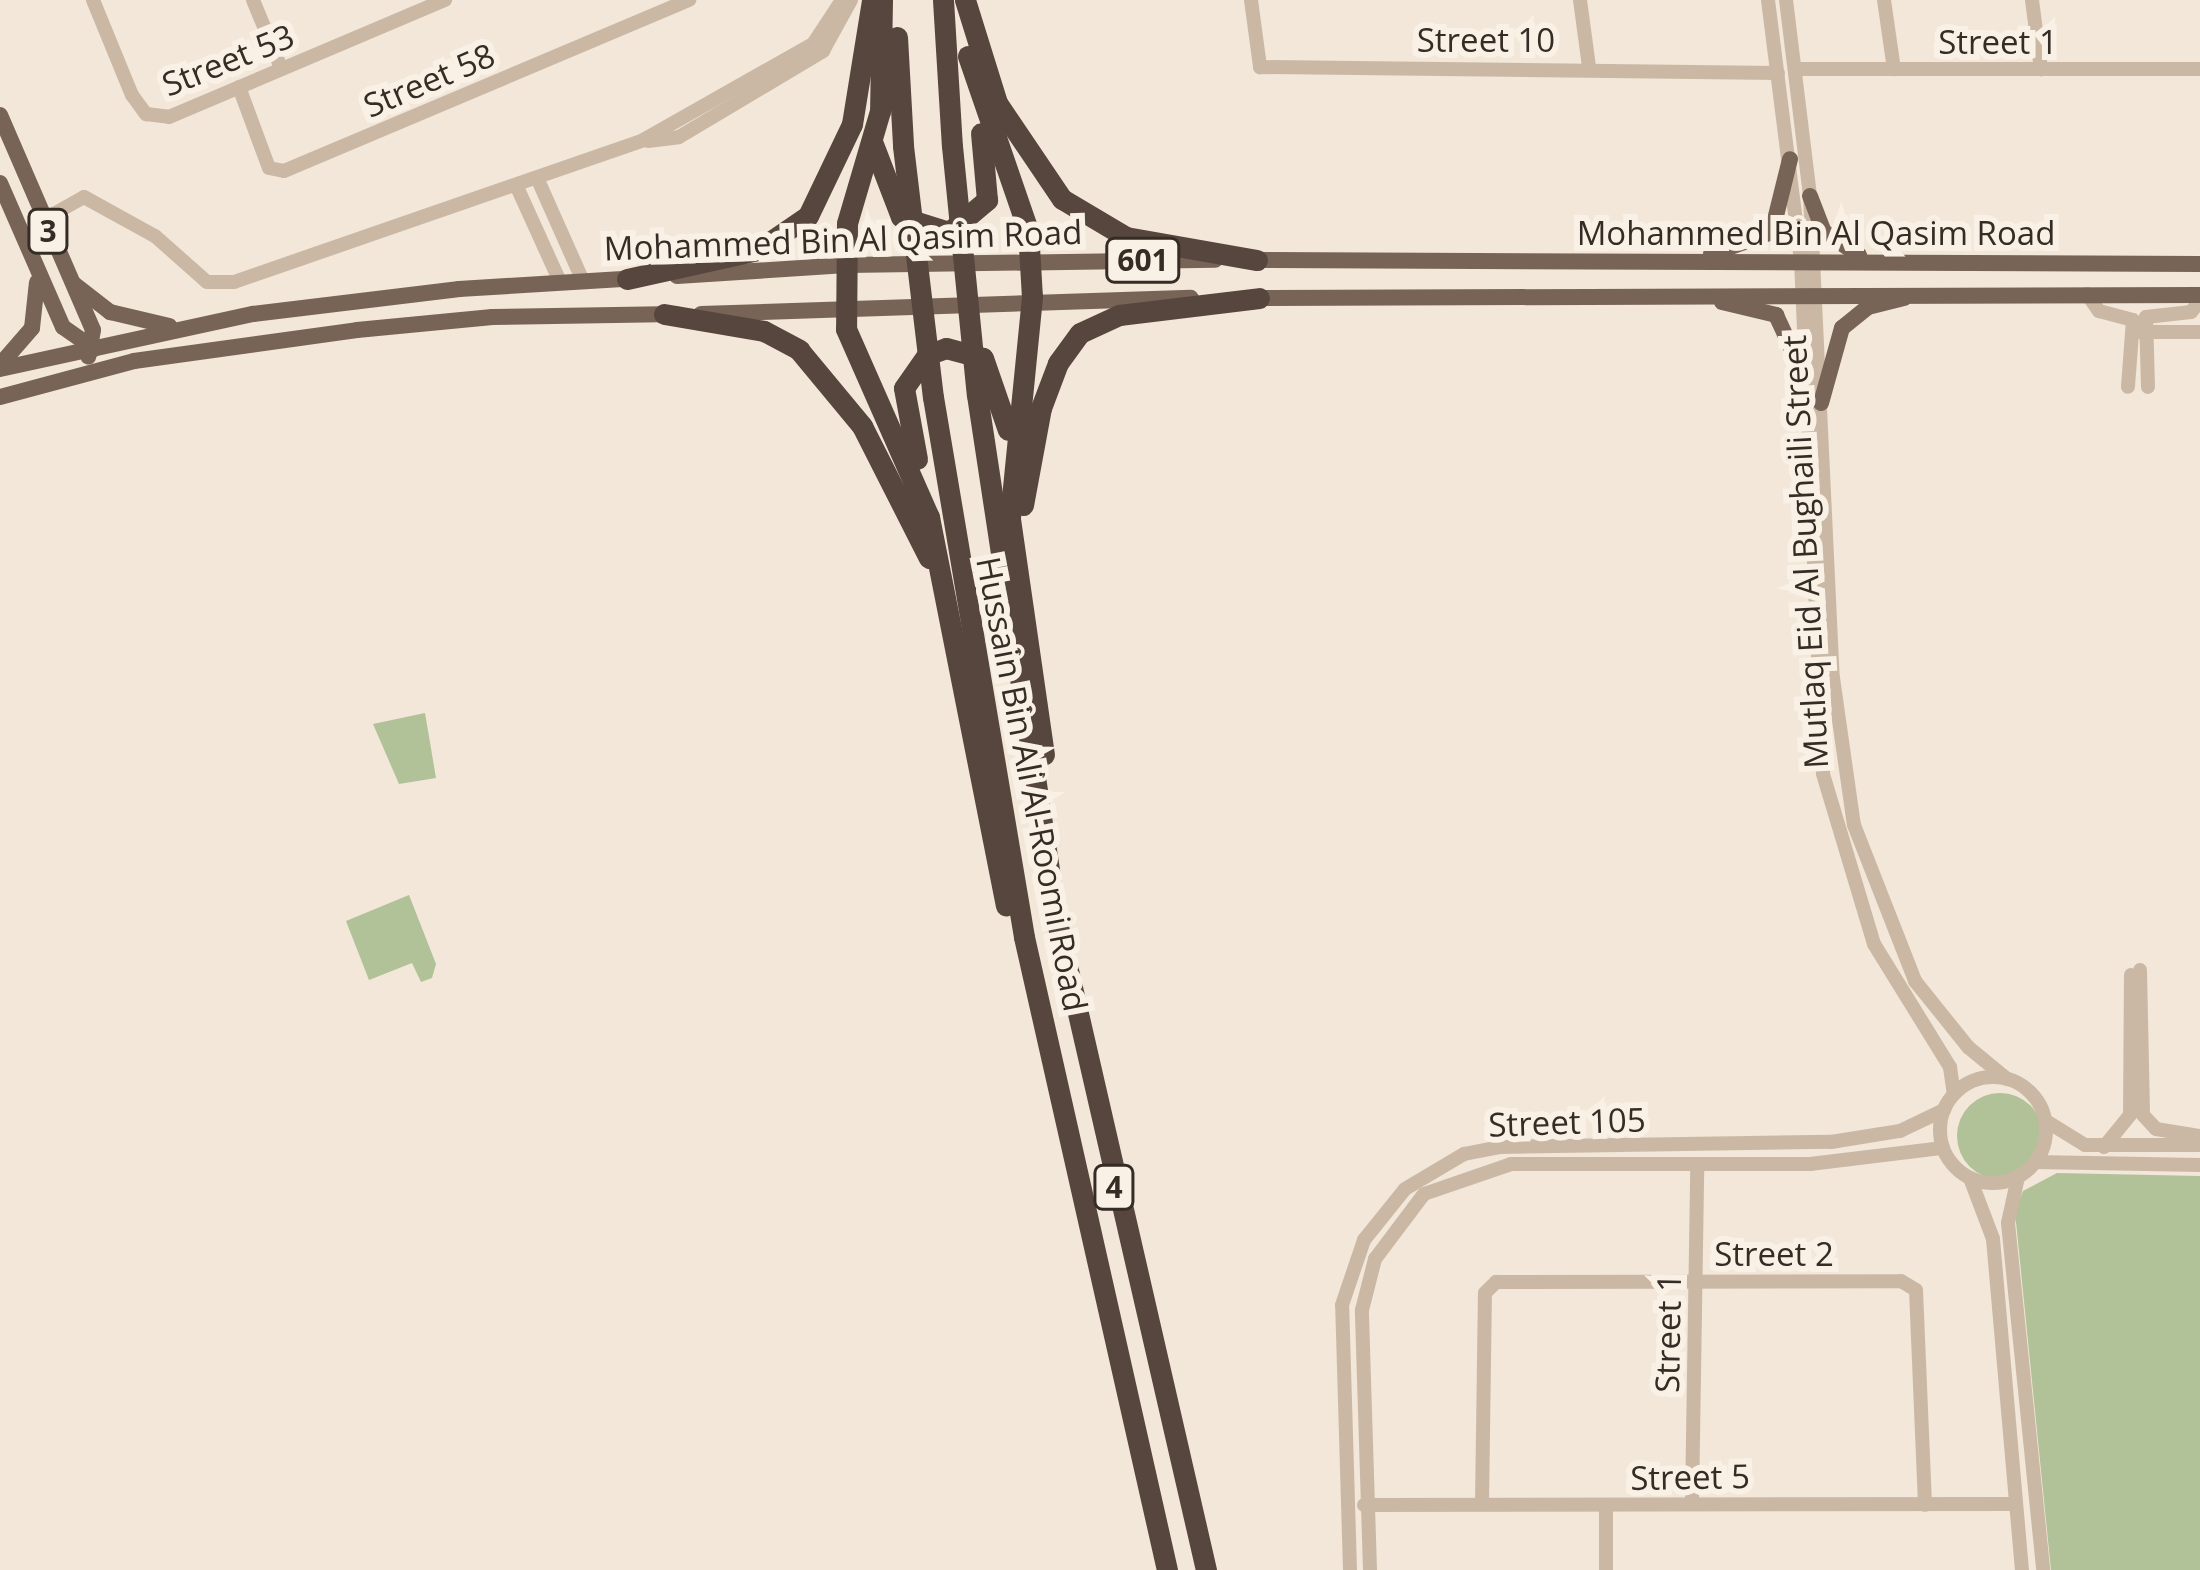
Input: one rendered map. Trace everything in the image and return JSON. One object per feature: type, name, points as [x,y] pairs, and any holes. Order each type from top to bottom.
[{"type":"highway","points":[[627,279],[758,250],[808,216],[852,124],[872,0]]},
{"type":"highway","points":[[882,0],[884,74],[873,143],[847,223],[844,310],[853,356],[929,517]]},
{"type":"highway","name":"Hussain Bin Ali Al-Roomi Road","points":[[895,0],[903,146],[933,397],[1024,937],[1167,1570]]},
{"type":"highway","name":"Hussain Bin Ali Al-Roomi Road","points":[[943,0],[977,394],[1041,801],[1088,1073],[1206,1570]]},
{"type":"highway","points":[[873,143],[892,203],[915,228],[949,232],[978,215],[989,164],[962,0]]},
{"type":"highway","points":[[962,0],[997,103],[1062,199],[1126,237],[1257,260]]},
{"type":"highway","points":[[968,56],[1018,190],[1031,259],[1032,297],[1012,454]]},
{"type":"highway","points":[[1018,584],[1029,456],[1067,346],[1111,317],[1259,298]]},
{"type":"highway","points":[[664,314],[764,331],[808,359],[869,438],[943,592]]},
{"type":"highway","points":[[1024,937],[995,864],[904,408],[904,388],[927,355],[965,349],[983,358],[1002,400],[1012,454],[1018,584],[1042,725],[1041,801]]},
{"type":"main road","name":"3","points":[[0,115],[93,330],[92,348],[70,337],[35,270],[0,183]]},
{"type":"main road","points":[[1684,263],[1766,237],[1781,217],[1790,159]]},
{"type":"main road","points":[[1810,196],[1832,242],[1889,261]]},
{"type":"main road","name":"Mohammed Bin Al Qasim Road","points":[[0,367],[188,327],[560,282],[847,265],[1031,259],[2200,264]]},
{"type":"main road","points":[[0,367],[32,328],[35,270]]},
{"type":"main road","points":[[70,280],[127,319],[188,327]]},
{"type":"main road","points":[[2143,294],[2200,284]]},
{"type":"main road","name":"Mohammed Bin Al Qasim Road","points":[[0,397],[134,361],[492,317],[844,310],[1032,297],[1809,291],[2200,298]]},
{"type":"main road","points":[[1821,403],[1831,350],[1849,319],[1925,292]]},
{"type":"main road","points":[[1542,293],[1758,305],[1780,321],[1802,370]]},
{"type":"main road","points":[[67,379],[92,348],[134,361]]},
{"type":"street","name":"Street 53","points":[[93,0],[146,114],[169,117],[416,6],[445,0]]},
{"type":"street","points":[[253,0],[281,68]]},
{"type":"street","name":"Street 58","points":[[239,87],[269,168],[284,171],[689,0]]},
{"type":"street","points":[[43,220],[74,197],[88,198],[155,236],[199,278],[225,285],[643,140],[813,44],[842,0]]},
{"type":"street","points":[[643,140],[679,137],[823,51],[851,0]]},
{"type":"street","name":"Street 10","points":[[1251,0],[1260,67],[1589,67],[1778,73]]},
{"type":"street","points":[[1580,0],[1589,67]]},
{"type":"street","points":[[1768,0],[1808,260]]},
{"type":"street","points":[[1786,0],[1810,196],[1808,260]]},
{"type":"street","points":[[1884,0],[1894,69]]},
{"type":"street","points":[[2032,0],[2041,69]]},
{"type":"street","name":"Street 1","points":[[1796,69],[2200,69]]},
{"type":"street","points":[[538,180],[583,281]]},
{"type":"street","points":[[518,187],[560,282]]},
{"type":"street","name":"Mutlaq Eid Al Bughaili Street","points":[[1808,260],[1821,403],[1837,710],[1854,825],[1893,937],[1941,1016],[2007,1079]]},
{"type":"street","name":"Mutlaq Eid Al Bughaili Street","points":[[1809,291],[1802,370],[1818,739],[1845,867],[1898,991],[1950,1066],[1954,1094]]},
{"type":"street","points":[[2087,294],[2098,311],[2130,315],[2139,332],[2148,387]]},
{"type":"street","points":[[2128,387],[2139,332],[2150,314],[2191,312],[2200,298]]},
{"type":"street","points":[[2139,332],[2200,332]]},
{"type":"street","points":[[1813,614],[1824,621],[1828,695],[1837,710]]},
{"type":"street","points":[[2104,1147],[2130,1115],[2135,970],[2143,1115],[2156,1129],[2200,1141]]},
{"type":"street","points":[[2022,1570],[1993,1239],[1970,1178],[1943,1148],[1944,1111],[1954,1094],[1979,1079],[2007,1079],[2032,1094],[2045,1120],[2073,1143],[2104,1147],[2200,1141]]},
{"type":"street","name":"Street 105","points":[[1350,1570],[1341,1380],[1349,1273],[1379,1217],[1405,1189],[1464,1154],[1544,1145],[1831,1142],[1900,1131],[1944,1111]]},
{"type":"street","points":[[2043,1570],[2008,1223],[2018,1177],[2035,1162],[2045,1120]]},
{"type":"street","points":[[1544,1145],[1544,1163]]},
{"type":"street","name":"Street 105","points":[[1370,1570],[1361,1378],[1367,1281],[1406,1214],[1424,1194],[1471,1173],[1544,1163],[1697,1165],[1943,1148]]},
{"type":"street","points":[[2035,1162],[2200,1165]]},
{"type":"street","name":"Street 1","points":[[1692,1502],[1697,1165]]},
{"type":"street","points":[[1970,1178],[2018,1177]]},
{"type":"street","name":"Street 2","points":[[1482,1504],[1489,1286],[1696,1282],[1912,1285],[1925,1505]]},
{"type":"street","points":[[1341,1380],[1361,1378]]},
{"type":"street","name":"Street 5","points":[[1364,1505],[2016,1504]]},
{"type":"street","points":[[1606,1505],[1606,1570]]},
{"type":"green space","points":[[425,713],[436,778],[399,784],[373,724]]},
{"type":"green space","points":[[409,895],[436,964],[432,978],[421,982],[412,963],[369,980],[346,921]]},
{"type":"green space","points":[[2000,1093],[2016,1096],[2030,1106],[2040,1120],[2040,1152],[2030,1166],[2016,1176],[2000,1179],[1984,1176],[1970,1166],[1960,1152],[1957,1136],[1960,1120],[1970,1106],[1984,1096]]},
{"type":"green space","points":[[2057,1173],[2200,1176],[2200,1570],[2051,1570],[2015,1212],[2023,1191]]}]
